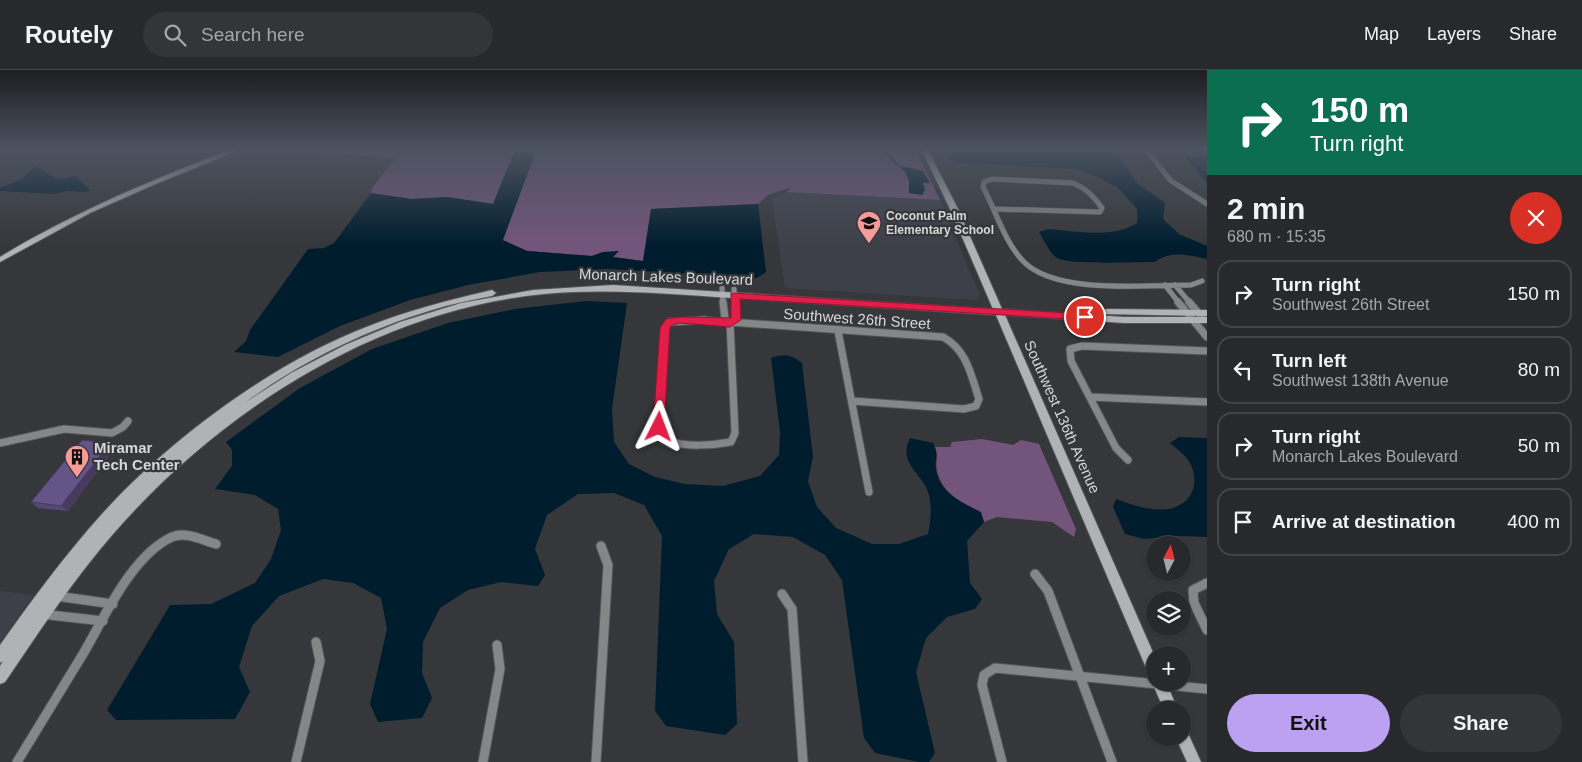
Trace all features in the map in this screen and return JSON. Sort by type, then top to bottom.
[{"type":"street","points":[[0,254],[91,204],[146,180]]},
{"type":"street","points":[[0,260],[101,205],[157,180]]},
{"type":"street","name":"Southwest 136th Avenue","points":[[940,180],[1146,651]]},
{"type":"street","points":[[989,180],[984,182],[983,187],[1015,250],[1023,261],[1036,272],[1050,278],[1070,282],[1191,285],[1202,281]]},
{"type":"street","points":[[995,208],[1100,212],[1102,208],[1090,191],[1074,183],[1019,180]]},
{"type":"street","points":[[1170,180],[1207,204]]},
{"type":"street","name":"Monarch Lakes Boulevard","points":[[0,677],[37,614],[44,595],[67,563],[139,484],[185,441],[230,405],[328,348],[398,318],[480,295],[564,283],[663,284],[723,292]]},
{"type":"street","points":[[599,288],[601,285],[650,286],[663,284]]},
{"type":"street","points":[[1165,285],[1201,317]]},
{"type":"street","points":[[1175,285],[1201,317],[1207,337]]},
{"type":"street","name":"Monarch Lakes Boulevard","points":[[0,656],[37,614],[56,596],[109,530],[149,486],[193,446],[239,410],[304,369],[360,341],[446,310],[521,294],[599,288],[734,292],[996,308],[1124,320],[1201,317]]},
{"type":"street","points":[[723,292],[725,320],[730,323],[736,320],[734,292]]},
{"type":"street","points":[[724,314],[736,315]]},
{"type":"street","name":"Southwest 26th Street","points":[[730,323],[735,433],[730,442],[718,445],[672,442],[663,436],[659,427],[663,338],[665,328],[669,322],[680,320],[730,323],[838,330],[942,337],[952,340],[961,349],[979,399],[976,406],[964,409],[852,401]]},
{"type":"street","points":[[838,330],[869,492]]},
{"type":"street","points":[[1128,460],[1116,448],[1071,361],[1070,349],[1082,346],[1207,351]]},
{"type":"street","points":[[1090,397],[1207,402]]},
{"type":"street","points":[[0,443],[64,429],[112,433],[123,427],[128,420]]},
{"type":"street","points":[[17,762],[113,604],[134,572],[152,551],[171,538],[184,534],[216,544]]},
{"type":"street","points":[[596,762],[608,565],[601,546]]},
{"type":"street","points":[[1035,574],[1048,591],[1082,676],[1112,762]]},
{"type":"street","points":[[1207,583],[1193,590],[1194,602],[1207,630]]},
{"type":"street","points":[[782,594],[792,610],[803,762]]},
{"type":"street","points":[[44,595],[113,604]]},
{"type":"street","points":[[37,614],[103,621]]},
{"type":"street","points":[[296,762],[320,661],[316,642]]},
{"type":"street","points":[[483,762],[500,669],[497,645]]},
{"type":"street","points":[[1002,762],[982,685],[984,675],[995,668],[1146,682]]},
{"type":"street","points":[[1191,687],[1207,689]]},
{"type":"street","points":[[1187,746],[1194,762]]},
{"type":"shaded area","points":[[378,180],[503,180],[493,204],[447,197],[411,199],[371,193],[372,188]]},
{"type":"shaded area","points":[[525,180],[931,180],[940,200],[786,192],[792,187],[768,195],[758,204],[651,209],[643,261],[612,257],[603,252],[592,256],[527,251],[502,240]]},
{"type":"shaded area","name":"Coconut Palm Elementary School","points":[[786,192],[940,200],[980,296],[976,300],[785,288],[772,198]]},
{"type":"shaded area","points":[[982,439],[1013,445],[1021,440],[1039,444],[1076,529],[1074,537],[1052,522],[997,517],[984,522],[980,512],[959,501],[948,491],[943,485],[937,470],[935,447],[950,447],[952,442]]},
{"type":"shaded area","points":[[0,591],[34,595],[0,642]]},
{"type":"water","points":[[19,180],[80,180],[90,190],[86,192],[67,191],[53,194],[0,191],[0,188]]},
{"type":"water","points":[[503,180],[525,180],[503,240],[527,251],[592,256],[603,252],[619,251],[613,257],[643,261],[651,209],[758,204],[766,272],[757,278],[608,269],[540,272],[468,285],[410,300],[340,326],[278,357],[234,352],[246,341],[250,330],[308,249],[324,248],[334,243],[371,193],[411,199],[447,197],[493,204]]},
{"type":"water","points":[[928,180],[930,183],[923,183],[925,190],[922,195],[909,193],[909,181]]},
{"type":"water","points":[[1104,180],[1135,180],[1165,203],[1163,219],[1179,234],[1207,246],[1207,259],[1180,254],[1167,256],[1155,262],[1120,263],[1074,262],[1054,256],[1039,232],[1048,229],[1094,233],[1117,231],[1137,223],[1137,209],[1118,188]]},
{"type":"water","points":[[586,301],[627,303],[612,409],[614,442],[629,464],[655,477],[685,484],[723,486],[760,476],[779,455],[780,432],[771,358],[784,355],[795,358],[802,363],[813,457],[808,481],[817,507],[836,528],[872,544],[899,544],[928,534],[931,510],[930,498],[926,487],[910,464],[906,453],[910,438],[933,443],[936,455],[936,470],[942,485],[952,496],[981,512],[984,522],[967,541],[970,583],[982,599],[975,609],[947,617],[926,638],[916,672],[935,753],[929,762],[919,762],[875,753],[864,738],[842,580],[825,555],[793,537],[754,534],[729,549],[714,581],[717,614],[734,642],[737,724],[725,735],[666,726],[655,711],[662,536],[644,505],[614,493],[578,494],[547,515],[535,549],[545,575],[538,586],[501,582],[468,590],[440,608],[423,642],[422,673],[432,698],[422,718],[378,722],[370,704],[387,629],[381,598],[353,583],[323,579],[279,596],[252,626],[239,667],[250,692],[235,719],[116,720],[107,710],[170,605],[211,604],[255,583],[271,559],[281,530],[278,509],[255,495],[215,489],[232,466],[232,450],[226,442],[300,388],[372,349],[448,323],[515,309]]},
{"type":"water","points":[[1179,437],[1207,438],[1207,537],[1146,536],[1146,539],[1144,539],[1125,534],[1113,507],[1116,499],[1136,506],[1159,510],[1180,505],[1190,497],[1193,491],[1194,478],[1191,465],[1170,443]]},
{"type":"building","name":"Miramar Tech Center","points":[[82,440],[110,443],[61,506],[31,502]]},
{"type":"place","name":"Coconut Palm Elementary School","points":[[869,244]]},
{"type":"place","name":"Miramar Tech Center","points":[[77,478]]},
{"type":"route","points":[[659,427],[665,328],[669,322],[680,320],[730,323],[736,320],[734,296],[1085,317]]}]
